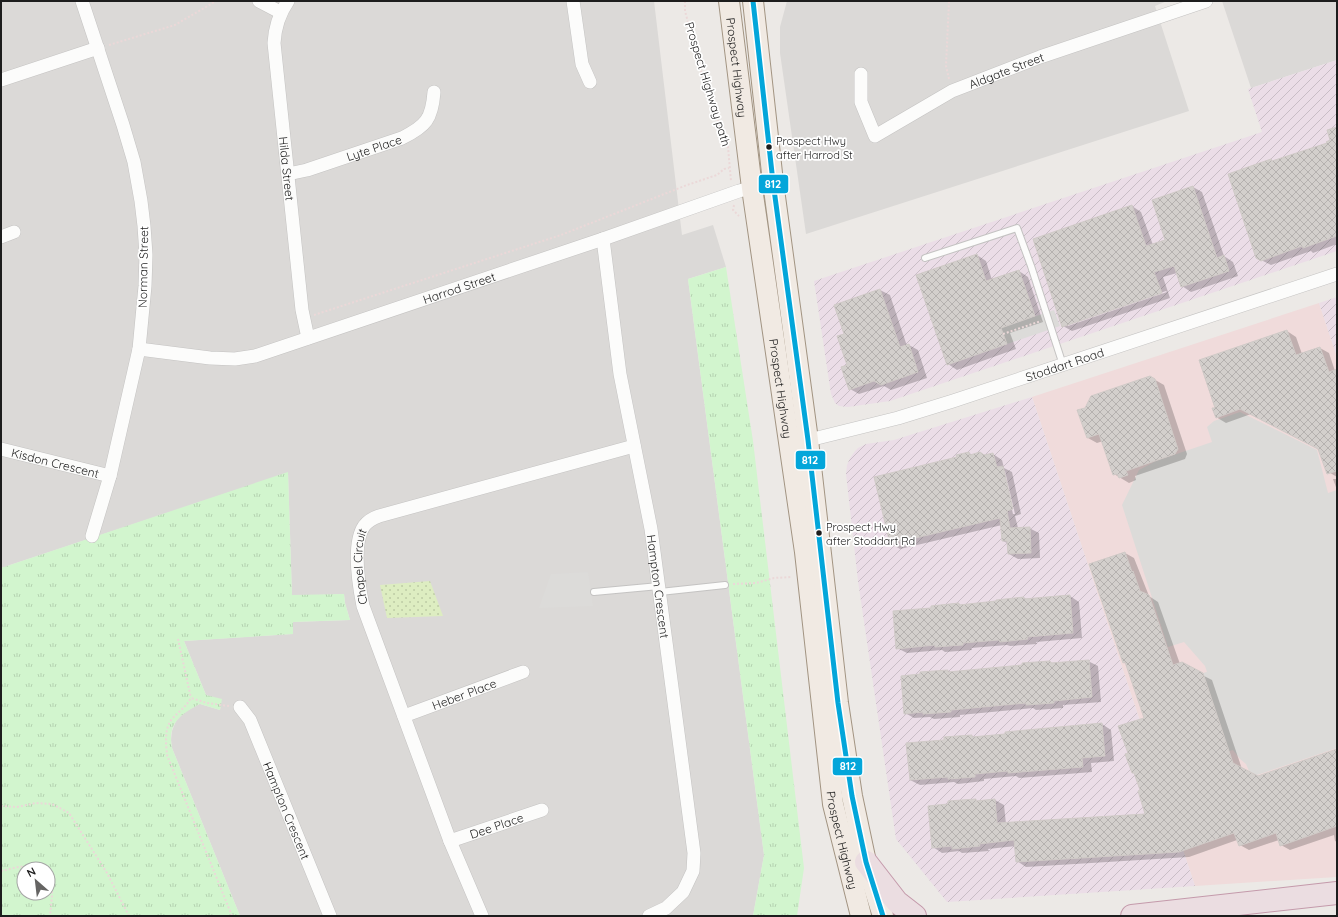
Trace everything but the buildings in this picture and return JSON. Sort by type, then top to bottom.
[{"type":"highway","points":[[866,862],[897,902],[915,916]]},
{"type":"highway","points":[[1132,916],[1337,893]]},
{"type":"highway","points":[[1270,916],[1337,905]]},
{"type":"main road","name":"Prospect Highway","points":[[729,1],[752,188],[805,552],[833,804],[861,916]]},
{"type":"main road","name":"Prospect Highway","points":[[753,1],[773,182],[808,440],[838,703],[852,796],[866,862],[883,916]]},
{"type":"street","name":"Norman Street","points":[[82,1],[128,143],[142,201],[146,255],[145,286],[139,349],[110,476],[92,536]]},
{"type":"street","points":[[259,1],[280,12]]},
{"type":"street","name":"Hilda Street","points":[[288,1],[280,12],[274,31],[274,43],[302,310],[308,338]]},
{"type":"street","points":[[573,1],[582,64],[590,82]]},
{"type":"street","name":"Aldgate Street","points":[[861,74],[861,102],[875,136],[952,91],[1040,57],[1206,1]]},
{"type":"street","points":[[1,80],[98,48]]},
{"type":"street","name":"Lyte Place","points":[[288,174],[307,170],[402,138],[416,131],[428,120],[433,107],[434,92]]},
{"type":"street","name":"Harrod Street","points":[[139,349],[210,358],[235,359],[255,356],[602,239],[692,207],[773,182]]},
{"type":"street","points":[[1,237],[14,232]]},
{"type":"street","name":"Hampton Crescent","points":[[602,239],[620,374],[651,528],[694,853],[693,871],[683,892],[666,908],[649,916]]},
{"type":"street","name":"Stoddart Road","points":[[789,444],[898,418],[1337,274]]},
{"type":"street","name":"Chapel Circuit","points":[[482,916],[450,840],[363,606],[359,583],[358,548],[361,532],[364,525],[370,519],[379,516],[634,446]]},
{"type":"street","name":"Kisdon Crescent","points":[[1,449],[110,476]]},
{"type":"street","name":"Heber Place","points":[[404,716],[523,672]]},
{"type":"street","name":"Hampton Crescent","points":[[240,707],[250,720],[330,916]]},
{"type":"street","name":"Dee Place","points":[[450,840],[542,810]]},
{"type":"lane","points":[[926,258],[1017,228],[1063,365]]},
{"type":"lane","points":[[594,592],[725,585]]},
{"type":"path","points":[[98,48],[175,25],[216,1]]},
{"type":"path","name":"Prospect Highway path","points":[[304,319],[560,235],[717,175],[729,168],[728,147],[703,79],[685,11],[685,1]]},
{"type":"path","points":[[949,1],[946,66],[952,91]]},
{"type":"path","points":[[1003,334],[1048,319]]},
{"type":"path","points":[[725,585],[756,583],[774,578],[795,577]]},
{"type":"path","points":[[178,639],[192,698]]},
{"type":"path","points":[[192,698],[207,703],[240,707]]},
{"type":"path","points":[[192,698],[171,720],[165,735],[167,755],[232,916]]},
{"type":"path","points":[[1,806],[17,807],[36,803],[52,804],[69,814],[107,873],[129,916]]},
{"type":"path","points":[[1,871],[16,869]]},
{"type":"path","points":[[50,901],[50,916]]},
{"type":"shaded area","points":[[1,1],[654,1],[682,235],[713,225],[726,267],[688,279],[764,855],[753,916],[240,916],[172,748],[172,731],[176,721],[184,712],[200,704],[220,710],[221,702],[206,695],[184,641],[292,634],[292,622],[350,620],[344,594],[292,596],[288,473],[1,568]]},
{"type":"shaded area","points":[[787,1],[1167,1],[1155,6],[1189,111],[806,234],[780,53],[780,27]]},
{"type":"shaded area","points":[[1222,1],[1337,1],[1337,60],[1251,88]]},
{"type":"shaded area","points":[[1337,60],[1337,251],[890,401],[848,407],[839,406],[835,403],[831,394],[814,281],[1262,132],[1248,89]]},
{"type":"shaded area","points":[[1337,297],[1337,357],[1319,303]]},
{"type":"shaded area","points":[[1319,303],[1337,357],[1337,877],[1195,886],[1032,397]]},
{"type":"shaded area","points":[[1054,310],[1060,326],[1007,344],[1001,328]]},
{"type":"shaded area","points":[[1032,397],[1195,886],[947,902],[896,839],[858,581],[846,474],[847,465],[855,451],[866,444],[894,440]]},
{"type":"shaded area","points":[[1240,412],[1317,450],[1328,493],[1337,490],[1337,748],[1257,775],[1249,771],[1246,764],[1233,750],[1229,751],[1203,673],[1207,672],[1205,666],[1184,642],[1168,647],[1122,505],[1139,470],[1156,461],[1212,442],[1207,427],[1214,421]]},
{"type":"shaded area","points":[[588,572],[593,606],[539,608],[551,574]]},
{"type":"green space","points":[[726,267],[753,441],[804,868],[797,916],[753,916],[764,855],[688,279]]},
{"type":"green space","points":[[288,472],[292,595],[344,594],[350,620],[293,622],[293,634],[184,641],[206,695],[222,699],[220,710],[200,704],[181,716],[174,726],[171,739],[172,748],[240,916],[1,916],[1,568]]},
{"type":"green space","points":[[430,581],[443,616],[387,618],[380,585]]},
{"type":"transit line","name":"812","points":[[753,1],[773,182],[808,440],[838,703],[852,796],[866,862],[883,916]]},
{"type":"place","name":"Prospect Hwy after Harrod St","points":[[769,147]]},
{"type":"place","name":"Prospect Hwy after Stoddart Rd","points":[[819,533]]}]
